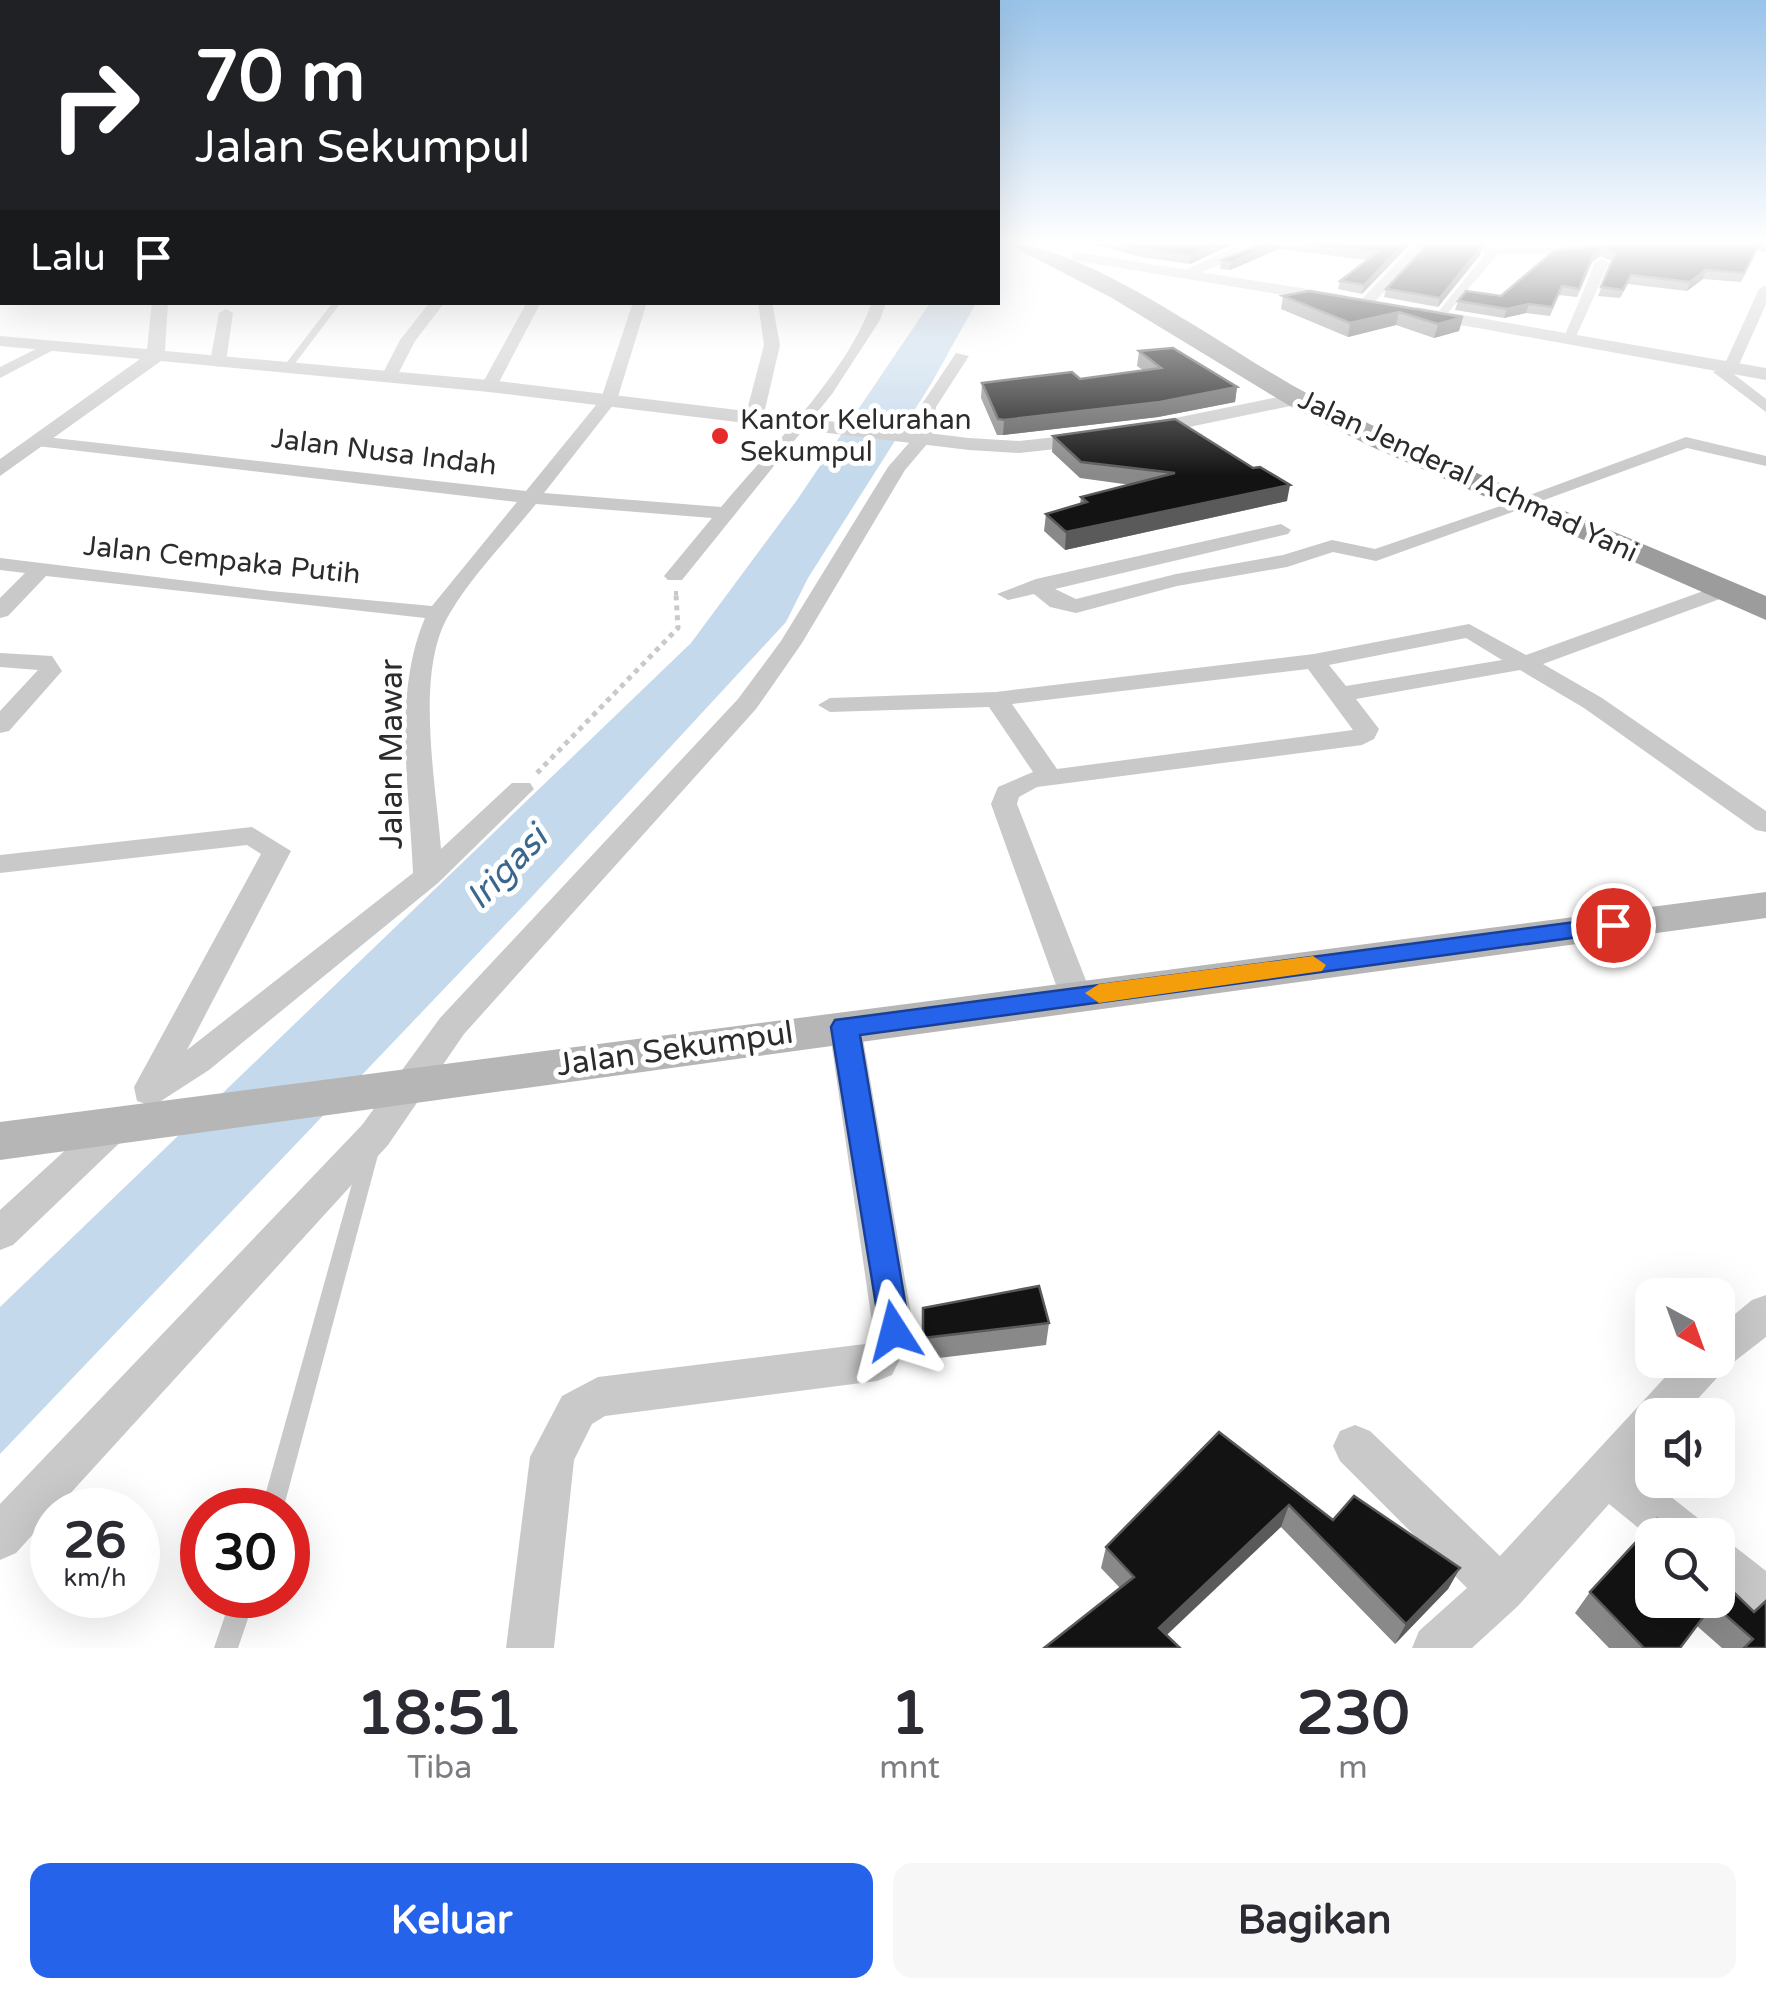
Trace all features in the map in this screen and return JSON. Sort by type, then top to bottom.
[{"type":"highway","name":"Jalan Jenderal Achmad Yani","points":[[1175,321],[1298,398],[1766,609]]},
{"type":"highway","points":[[1181,321],[1529,500],[1766,592]]},
{"type":"main road","name":"Jalan Sekumpul","points":[[0,1142],[114,1126],[164,1104],[358,1091],[1766,905]]},
{"type":"street","points":[[0,469],[155,357],[158,321]]},
{"type":"street","points":[[218,362],[225,321]]},
{"type":"street","points":[[390,378],[408,340],[423,321]]},
{"type":"street","points":[[489,386],[524,321]]},
{"type":"street","name":"Jalan Mawar","points":[[164,1104],[197,1060],[428,876],[420,708],[422,652],[438,613],[609,400],[634,321]]},
{"type":"street","points":[[754,418],[773,336],[772,321]]},
{"type":"street","points":[[675,576],[800,423],[872,321]]},
{"type":"street","points":[[1455,321],[1766,377]]},
{"type":"street","points":[[1565,341],[1575,321]]},
{"type":"street","points":[[1726,370],[1751,321]]},
{"type":"street","points":[[0,341],[489,386],[1019,447],[1117,435],[1298,398]]},
{"type":"street","points":[[4,368],[51,347]]},
{"type":"street","points":[[0,1538],[375,1135],[452,1026],[637,819],[747,704],[792,643],[961,356]]},
{"type":"street","points":[[1726,370],[1766,407]]},
{"type":"street","name":"Jalan Nusa Indah","points":[[37,441],[534,498],[725,513]]},
{"type":"street","points":[[1036,585],[1058,602],[1076,606],[1176,580],[1287,561],[1332,546],[1376,554],[1686,442],[1766,461]]},
{"type":"street","points":[[1008,594],[1280,530]]},
{"type":"street","name":"Jalan Cempaka Putih","points":[[0,564],[270,598],[438,613]]},
{"type":"street","points":[[0,611],[41,569]]},
{"type":"street","points":[[1343,694],[1528,662],[1720,590]]},
{"type":"street","points":[[830,705],[996,699],[1314,661],[1460,630],[1481,634],[1528,662],[1766,824]]},
{"type":"street","points":[[0,660],[44,661],[50,671],[0,726]]},
{"type":"street","points":[[1076,996],[1027,874],[1004,804],[1017,784],[1353,740],[1366,729],[1314,661]]},
{"type":"street","points":[[996,699],[1050,778]]},
{"type":"street","points":[[428,876],[521,790]]},
{"type":"street","points":[[0,864],[252,836],[277,850],[164,1104]]},
{"type":"street","points":[[530,1648],[552,1457],[577,1410],[598,1398],[877,1362],[886,1351],[894,1331],[845,1027]]},
{"type":"street","points":[[0,1234],[114,1126]]},
{"type":"street","points":[[1735,1338],[1766,1312]]},
{"type":"street","points":[[1671,1398],[1691,1378]]},
{"type":"street","points":[[1436,1648],[1501,1589],[1635,1439]]},
{"type":"street","points":[[1355,1446],[1501,1589]]},
{"type":"street","points":[[1607,1474],[1662,1518]]},
{"type":"street","points":[[1735,1576],[1766,1602]]},
{"type":"lane","points":[[287,368],[323,321]]},
{"type":"lane","points":[[278,1488],[375,1135]]},
{"type":"lane","points":[[226,1648],[236,1618]]},
{"type":"path","points":[[521,790],[678,628],[675,576]]},
{"type":"water","name":"Irigasi","points":[[918,321],[966,321],[931,384],[808,578],[786,622],[527,902],[0,1454],[0,1307],[691,643],[797,500]]},
{"type":"building","points":[[1173,348],[1237,387],[1160,402],[1004,420],[998,419],[982,383],[1072,372],[1080,379],[1161,368],[1139,351]]},
{"type":"building","points":[[1175,419],[1253,468],[1260,467],[1290,485],[1066,532],[1046,514],[1087,502],[1081,497],[1175,473],[1081,462],[1053,436]]},
{"type":"building","points":[[1039,1286],[1049,1323],[923,1338],[923,1308]]},
{"type":"building","points":[[1219,1432],[1333,1520],[1354,1496],[1460,1568],[1406,1624],[1289,1505],[1159,1628],[1180,1648],[1044,1648],[1134,1577],[1106,1547]]},
{"type":"building","points":[[1635,1543],[1635,1618],[1702,1618],[1680,1648],[1644,1648],[1590,1592]]},
{"type":"building","points":[[1735,1594],[1754,1612],[1766,1601],[1766,1648],[1744,1648],[1753,1639],[1729,1618],[1735,1618]]},
{"type":"slow traffic","points":[[1099,993],[1313,965]]},
{"type":"place","name":"Kantor Kelurahan Sekumpul","points":[[720,436]]},
{"type":"route","points":[[894,1331],[845,1027],[1613,925]]}]
